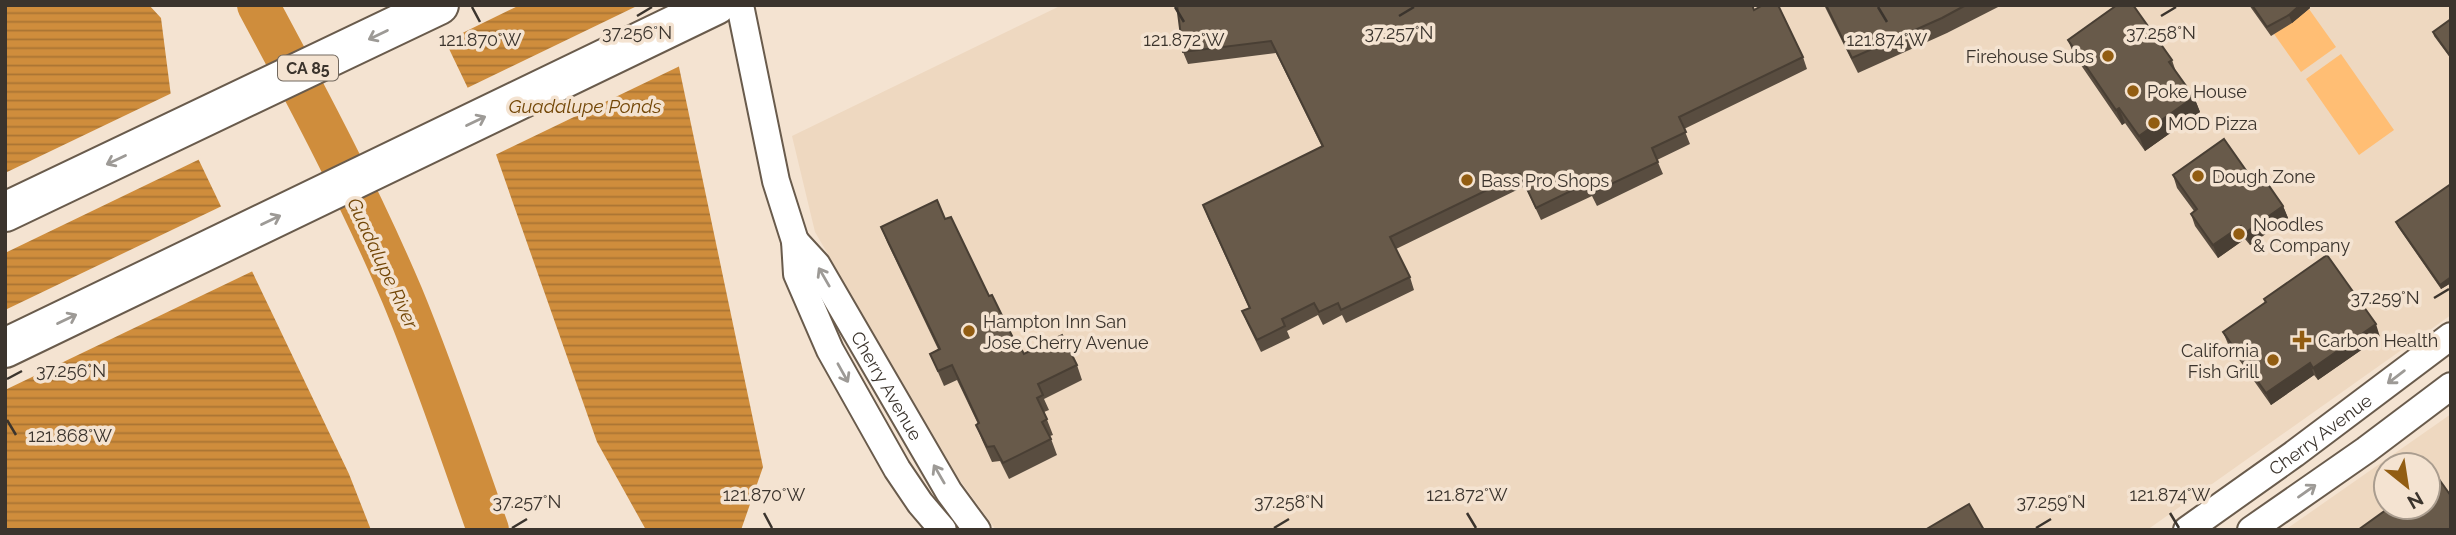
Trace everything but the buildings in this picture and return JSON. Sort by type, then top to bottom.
[{"type":"highway","name":"CA 85","points":[[5,212],[439,5]]},
{"type":"highway","points":[[5,348],[716,5]]},
{"type":"street","name":"Cherry Avenue","points":[[740,5],[776,181],[794,242],[797,274],[830,350],[897,469],[920,503],[943,530]]},
{"type":"street","name":"Cherry Avenue","points":[[794,242],[817,265],[949,492],[977,530]]},
{"type":"street","name":"Cherry Avenue","points":[[2187,530],[2294,454],[2451,336]]},
{"type":"street","points":[[2250,530],[2366,450],[2451,386]]},
{"type":"shaded area","points":[[1062,5],[2451,5],[2451,315],[2147,530],[996,530],[959,479],[815,232],[792,136]]},
{"type":"shaded area","points":[[2309,9],[2336,47],[2301,72],[2274,34]]},
{"type":"shaded area","points":[[2341,54],[2394,130],[2359,155],[2306,79]]},
{"type":"shaded area","points":[[2451,414],[2451,530],[2285,530],[2372,469],[2372,521],[2442,521],[2442,451],[2398,451]]},
{"type":"water","points":[[5,5],[149,5],[161,18],[172,104],[349,474],[371,530],[5,530]]},
{"type":"water","name":"Guadalupe Ponds","points":[[428,5],[666,5],[763,467],[741,530],[646,530],[597,442],[486,126]]},
{"type":"pier","points":[[424,5],[520,5],[442,43]]},
{"type":"pier","points":[[639,5],[670,5],[682,65],[493,156],[465,89]]},
{"type":"pier","points":[[174,92],[176,103],[202,158],[5,253],[5,173]]},
{"type":"pier","points":[[224,205],[255,270],[5,390],[5,310]]},
{"type":"waterway","name":"Guadalupe River","points":[[258,5],[333,148],[386,258],[425,353],[488,530]]},
{"type":"place","name":"Firehouse Subs","points":[[2108,56]]},
{"type":"place","name":"Poke House","points":[[2133,91]]},
{"type":"place","name":"MOD Pizza","points":[[2154,123]]},
{"type":"place","name":"Dough Zone","points":[[2198,176]]},
{"type":"place","name":"Bass Pro Shops","points":[[1467,180]]},
{"type":"place","name":"Noodles & Company","points":[[2239,234]]},
{"type":"place","name":"Hampton Inn San Jose Cherry Avenue","points":[[969,331]]},
{"type":"place","name":"Carbon Health","points":[[2302,340]]},
{"type":"place","name":"California Fish Grill","points":[[2273,360]]}]
